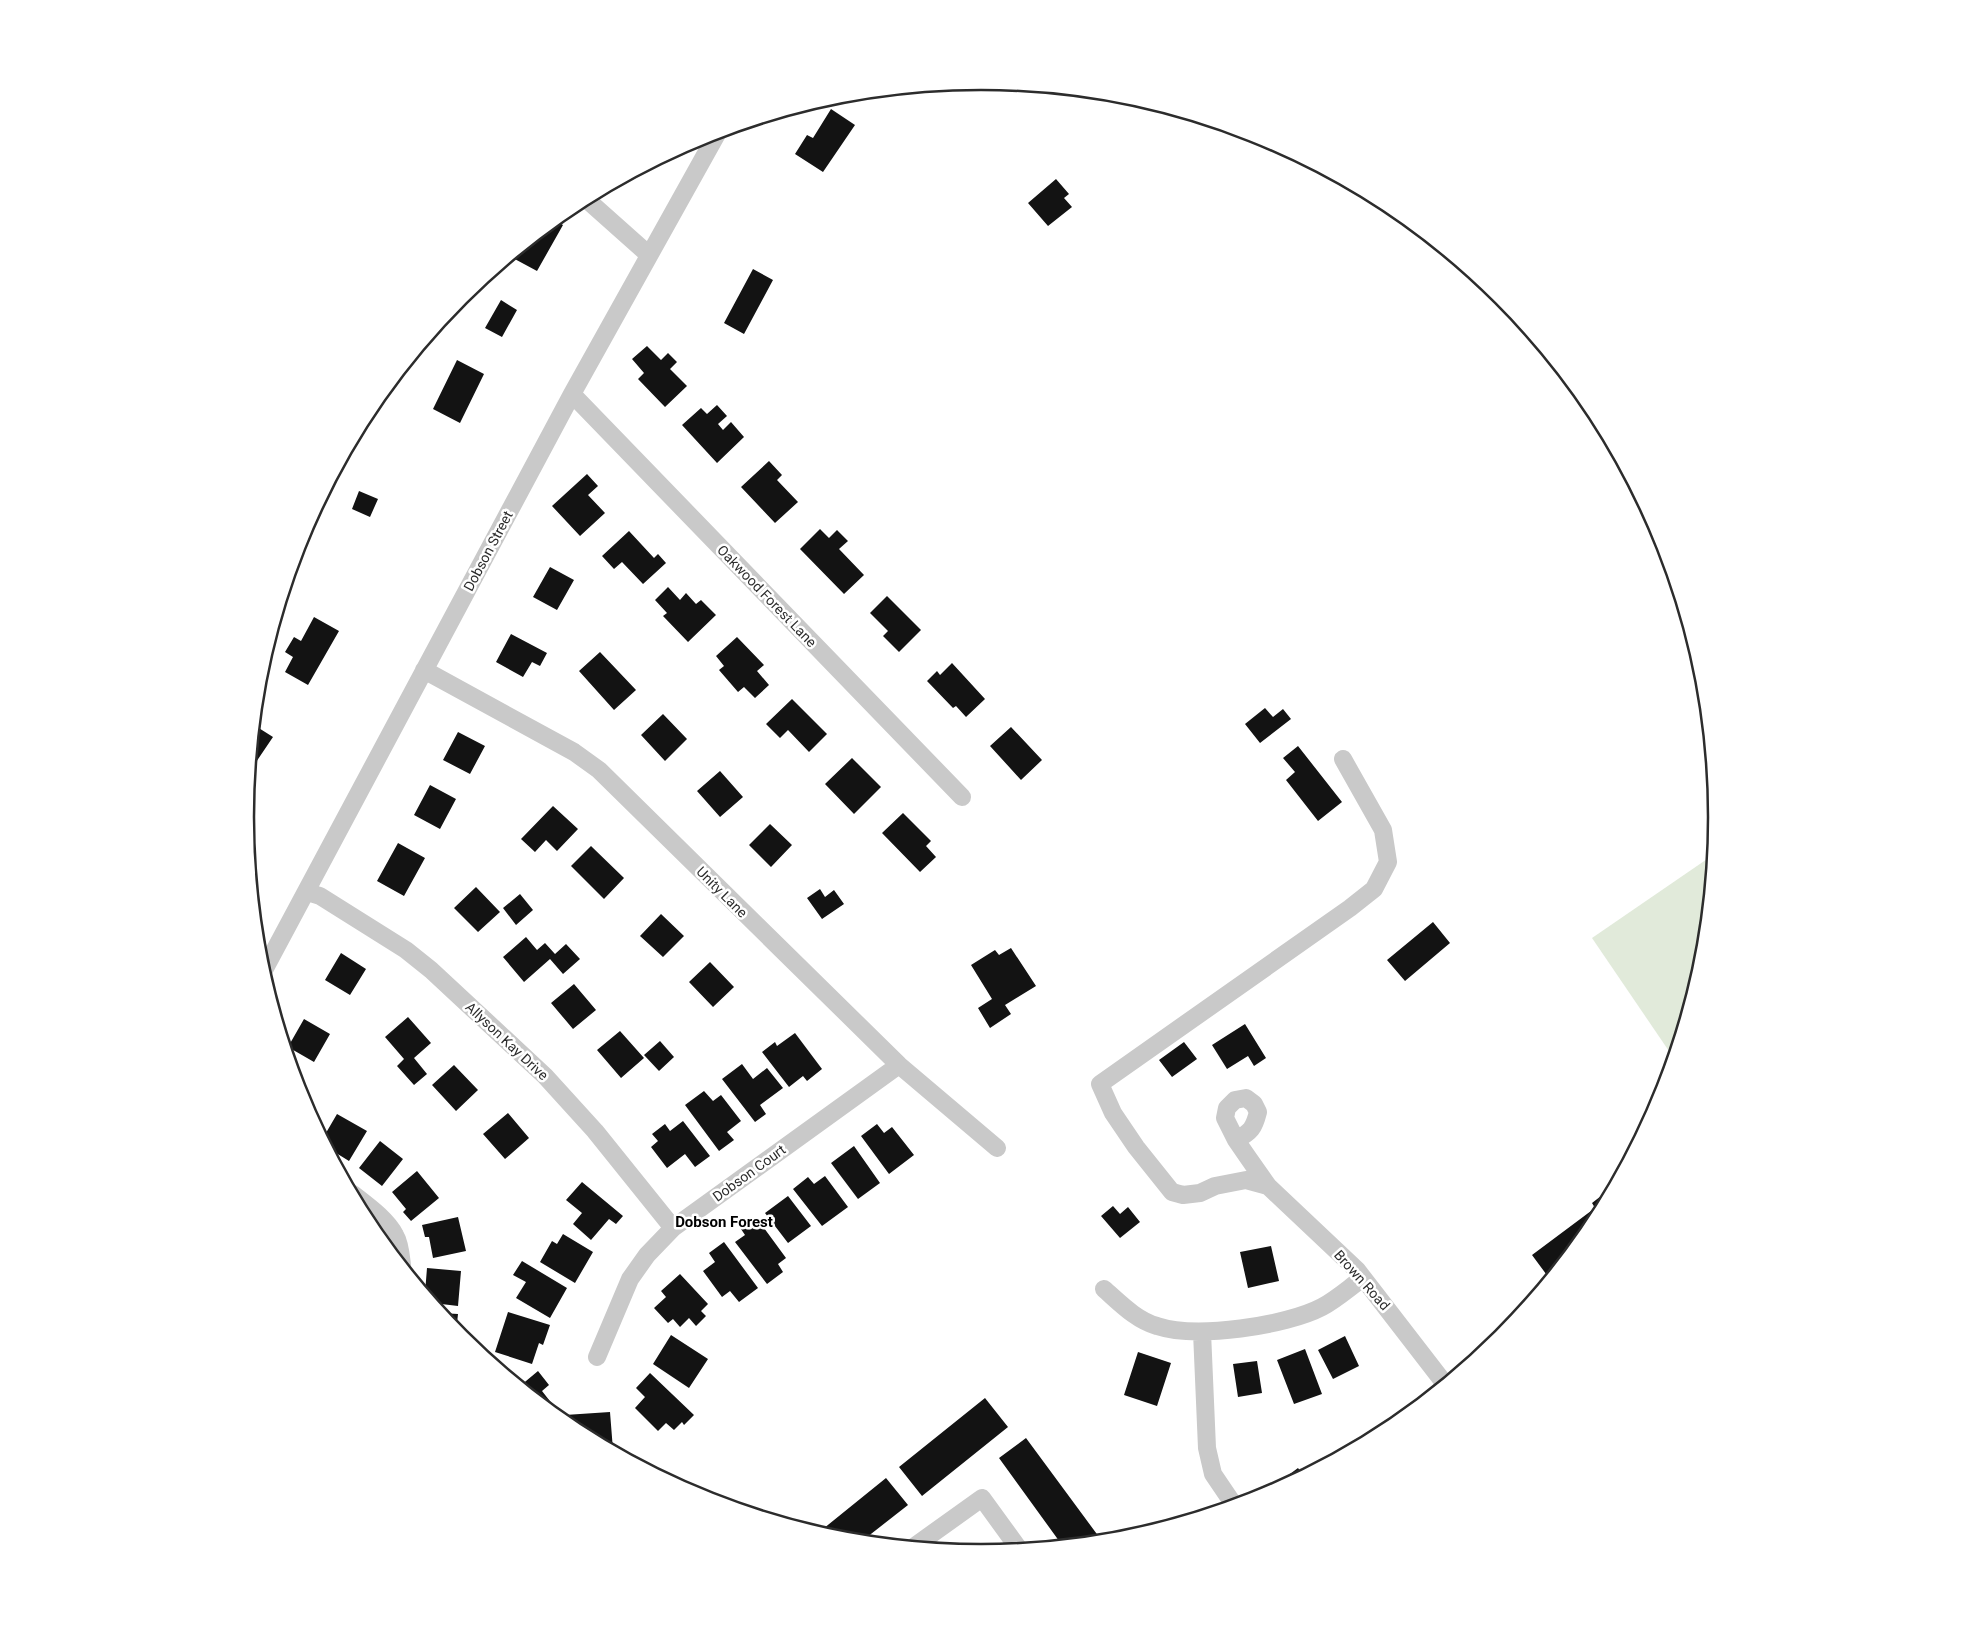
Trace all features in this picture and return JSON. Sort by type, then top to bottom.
[{"type":"street","name":"Dobson Street","points":[[269,962],[572,394],[713,141]]},
{"type":"street","points":[[591,204],[649,255]]},
{"type":"street","name":"Oakwood Forest Lane","points":[[572,394],[962,797]]},
{"type":"street","name":"Unity Lane","points":[[424,670],[574,752],[599,770],[899,1065],[998,1148]]},
{"type":"street","points":[[1268,1186],[1246,1180],[1215,1186],[1200,1193],[1183,1195],[1172,1192],[1136,1146],[1114,1113],[1100,1084],[1350,908],[1374,889],[1388,862],[1383,830],[1343,758]]},
{"type":"street","name":"Allyson Kay Drive","points":[[307,892],[320,896],[406,950],[431,970],[545,1076],[595,1131],[673,1228]]},
{"type":"street","name":"Dobson Court","points":[[597,1357],[630,1279],[647,1254],[673,1228],[899,1065]]},
{"type":"street","name":"Brown Road","points":[[1236,1140],[1268,1186],[1363,1278],[1441,1379]]},
{"type":"street","points":[[368,1206],[379,1215],[395,1233],[400,1255]]},
{"type":"street","points":[[1104,1289],[1130,1313],[1156,1326],[1202,1332],[1270,1324],[1306,1314],[1323,1306],[1363,1278]]},
{"type":"street","points":[[1202,1332],[1207,1448],[1213,1474],[1230,1499]]},
{"type":"street","points":[[922,1541],[982,1498],[1014,1543]]},
{"type":"green space","points":[[1706,860],[1702,912],[1694,959],[1669,1051],[1592,938]]},
{"type":"building","points":[[831,109],[855,125],[823,172],[795,154],[807,135],[813,138]]},
{"type":"building","points":[[1056,179],[1069,194],[1064,198],[1072,207],[1048,226],[1028,203]]},
{"type":"building","points":[[561,224],[563,225],[537,271],[515,259]]},
{"type":"building","points":[[753,269],[773,280],[744,334],[724,323]]},
{"type":"building","points":[[501,300],[517,310],[502,337],[485,328]]},
{"type":"building","points":[[647,346],[661,360],[668,353],[677,362],[670,369],[687,386],[665,407],[638,379],[644,373],[632,359]]},
{"type":"building","points":[[457,360],[484,374],[460,423],[433,409]]},
{"type":"building","points":[[717,405],[727,416],[718,424],[723,430],[731,422],[744,437],[717,463],[682,425],[701,408],[707,414]]},
{"type":"building","points":[[769,461],[782,475],[777,480],[798,502],[775,523],[741,487]]},
{"type":"building","points":[[587,474],[598,486],[588,495],[605,513],[580,536],[552,506]]},
{"type":"building","points":[[359,491],[378,499],[370,517],[352,509]]},
{"type":"building","points":[[820,529],[829,538],[837,530],[848,541],[839,549],[864,575],[844,594],[800,549]]},
{"type":"building","points":[[629,531],[654,558],[658,554],[666,563],[643,584],[622,562],[614,569],[602,556]]},
{"type":"building","points":[[550,567],[574,580],[557,610],[533,597]]},
{"type":"building","points":[[668,587],[680,600],[686,593],[696,604],[701,600],[716,615],[688,642],[663,616],[667,613],[655,600]]},
{"type":"building","points":[[887,596],[921,630],[899,652],[883,636],[888,631],[870,613]]},
{"type":"building","points":[[314,617],[339,631],[308,685],[285,672],[293,657],[285,652],[294,637],[301,641]]},
{"type":"building","points":[[511,634],[547,653],[540,666],[532,662],[523,677],[496,662]]},
{"type":"building","points":[[737,637],[764,665],[757,671],[769,685],[755,698],[744,687],[738,692],[719,670],[724,666],[716,656]]},
{"type":"building","points":[[600,652],[636,690],[614,710],[579,671]]},
{"type":"building","points":[[952,663],[985,699],[966,717],[956,706],[953,708],[927,681],[937,671],[940,675]]},
{"type":"building","points":[[792,699],[827,734],[809,752],[788,730],[780,738],[766,724]]},
{"type":"building","points":[[1265,708],[1273,717],[1283,709],[1291,719],[1260,743],[1245,724]]},
{"type":"building","points":[[663,714],[687,739],[665,761],[641,735]]},
{"type":"building","points":[[1011,727],[1042,760],[1021,780],[990,746]]},
{"type":"building","points":[[259,728],[273,737],[257,761]]},
{"type":"building","points":[[458,732],[485,746],[470,774],[443,760]]},
{"type":"building","points":[[1298,746],[1342,802],[1318,821],[1286,780],[1295,772],[1283,758]]},
{"type":"building","points":[[852,758],[881,787],[854,814],[825,784]]},
{"type":"building","points":[[720,771],[743,797],[720,817],[697,791]]},
{"type":"building","points":[[430,785],[456,799],[440,829],[414,815]]},
{"type":"building","points":[[553,806],[578,829],[557,851],[546,840],[535,852],[521,839]]},
{"type":"building","points":[[903,813],[931,841],[926,846],[936,857],[920,872],[882,833]]},
{"type":"building","points":[[770,824],[792,845],[771,867],[749,845]]},
{"type":"building","points":[[398,843],[425,858],[404,896],[377,881]]},
{"type":"building","points":[[591,846],[624,878],[604,899],[571,866]]},
{"type":"building","points":[[476,887],[500,912],[478,932],[454,908]]},
{"type":"building","points":[[820,889],[825,897],[834,890],[844,904],[822,919],[807,898]]},
{"type":"building","points":[[520,894],[533,910],[516,925],[503,908]]},
{"type":"building","points":[[661,914],[684,936],[663,957],[640,936]]},
{"type":"building","points":[[1433,922],[1450,943],[1405,981],[1387,960]]},
{"type":"building","points":[[526,937],[537,950],[545,943],[555,954],[566,944],[580,959],[563,974],[550,959],[524,982],[503,957]]},
{"type":"building","points":[[1011,948],[1036,986],[1005,1005],[1011,1014],[990,1028],[978,1008],[992,999],[971,965],[995,950],[999,955]]},
{"type":"building","points":[[341,953],[366,969],[350,995],[325,980]]},
{"type":"building","points":[[710,962],[734,987],[713,1007],[689,982]]},
{"type":"building","points":[[574,984],[596,1010],[573,1029],[551,1003]]},
{"type":"building","points":[[408,1017],[431,1043],[414,1058],[427,1074],[414,1085],[397,1066],[404,1059],[385,1037]]},
{"type":"building","points":[[304,1019],[330,1034],[314,1062],[293,1050],[290,1043]]},
{"type":"building","points":[[1245,1024],[1266,1058],[1254,1066],[1248,1056],[1227,1069],[1212,1045]]},
{"type":"building","points":[[620,1031],[644,1058],[621,1078],[597,1050]]},
{"type":"building","points":[[795,1033],[822,1069],[807,1081],[803,1076],[789,1087],[762,1052],[775,1042],[777,1046]]},
{"type":"building","points":[[660,1041],[674,1057],[659,1071],[644,1055]]},
{"type":"building","points":[[1184,1042],[1197,1059],[1172,1077],[1159,1060]]},
{"type":"building","points":[[742,1064],[753,1079],[767,1068],[783,1088],[760,1105],[766,1114],[755,1122],[722,1079]]},
{"type":"building","points":[[454,1065],[478,1090],[456,1111],[432,1085]]},
{"type":"building","points":[[704,1091],[713,1101],[721,1095],[741,1121],[727,1132],[734,1140],[719,1151],[685,1105]]},
{"type":"building","points":[[508,1113],[529,1138],[505,1159],[483,1134]]},
{"type":"building","points":[[337,1114],[367,1131],[349,1161],[337,1153],[326,1133]]},
{"type":"building","points":[[683,1121],[710,1156],[695,1167],[685,1154],[667,1168],[651,1147],[658,1141],[652,1134],[665,1124],[670,1131]]},
{"type":"building","points":[[877,1124],[884,1133],[892,1127],[914,1155],[889,1174],[861,1136]]},
{"type":"building","points":[[380,1141],[403,1159],[382,1186],[359,1168]]},
{"type":"building","points":[[854,1146],[880,1183],[858,1199],[831,1163]]},
{"type":"building","points":[[417,1171],[439,1198],[411,1221],[403,1212],[406,1209],[392,1192]]},
{"type":"building","points":[[825,1176],[848,1207],[822,1226],[793,1189],[808,1177],[814,1184]]},
{"type":"building","points":[[582,1182],[623,1216],[616,1224],[609,1219],[591,1240],[573,1224],[582,1213],[566,1200]]},
{"type":"building","points":[[788,1196],[811,1226],[788,1243],[765,1213]]},
{"type":"building","points":[[1601,1196],[1594,1207],[1592,1203]]},
{"type":"building","points":[[1113,1206],[1120,1214],[1128,1207],[1140,1222],[1120,1238],[1101,1216]]},
{"type":"building","points":[[1592,1210],[1546,1274],[1532,1255]]},
{"type":"building","points":[[458,1217],[466,1251],[433,1258],[429,1237],[425,1237],[422,1225]]},
{"type":"building","points":[[756,1217],[786,1258],[778,1264],[783,1272],[767,1284],[735,1242],[745,1235],[741,1229]]},
{"type":"building","points":[[563,1234],[593,1252],[575,1283],[540,1262],[552,1241],[557,1244]]},
{"type":"building","points":[[724,1242],[758,1288],[739,1302],[730,1291],[722,1297],[703,1271],[715,1262],[709,1253]]},
{"type":"building","points":[[1271,1246],[1279,1281],[1248,1288],[1240,1252]]},
{"type":"building","points":[[522,1261],[567,1288],[550,1318],[516,1298],[526,1282],[513,1275]]},
{"type":"building","points":[[427,1268],[461,1271],[458,1306],[442,1304],[426,1286]]},
{"type":"building","points":[[680,1274],[708,1304],[701,1311],[706,1316],[696,1326],[689,1318],[680,1327],[673,1319],[668,1323],[654,1308],[666,1297],[661,1291]]},
{"type":"building","points":[[508,1312],[550,1325],[543,1345],[539,1343],[532,1364],[495,1352]]},
{"type":"building","points":[[451,1314],[458,1314],[457,1321]]},
{"type":"building","points":[[671,1335],[708,1359],[689,1388],[653,1364]]},
{"type":"building","points":[[1345,1336],[1359,1366],[1333,1379],[1318,1350]]},
{"type":"building","points":[[1305,1349],[1322,1394],[1294,1404],[1277,1360]]},
{"type":"building","points":[[1138,1352],[1171,1363],[1157,1406],[1124,1395]]},
{"type":"building","points":[[1257,1361],[1262,1393],[1238,1397],[1233,1364]]},
{"type":"building","points":[[538,1371],[549,1385],[542,1391],[552,1404],[538,1394],[524,1382]]},
{"type":"building","points":[[650,1373],[694,1415],[684,1425],[682,1422],[674,1430],[666,1423],[658,1431],[635,1408],[645,1397],[636,1388]]},
{"type":"building","points":[[985,1398],[1008,1427],[922,1496],[899,1467]]},
{"type":"building","points":[[610,1412],[613,1444],[577,1421],[568,1415]]},
{"type":"building","points":[[1026,1438],[1097,1534],[1058,1540],[999,1458]]},
{"type":"building","points":[[1298,1468],[1300,1470],[1287,1476]]},
{"type":"building","points":[[886,1478],[908,1505],[869,1535],[826,1527]]},
{"type":"district","name":"Dobson Forest","points":[[724,1222]]}]
